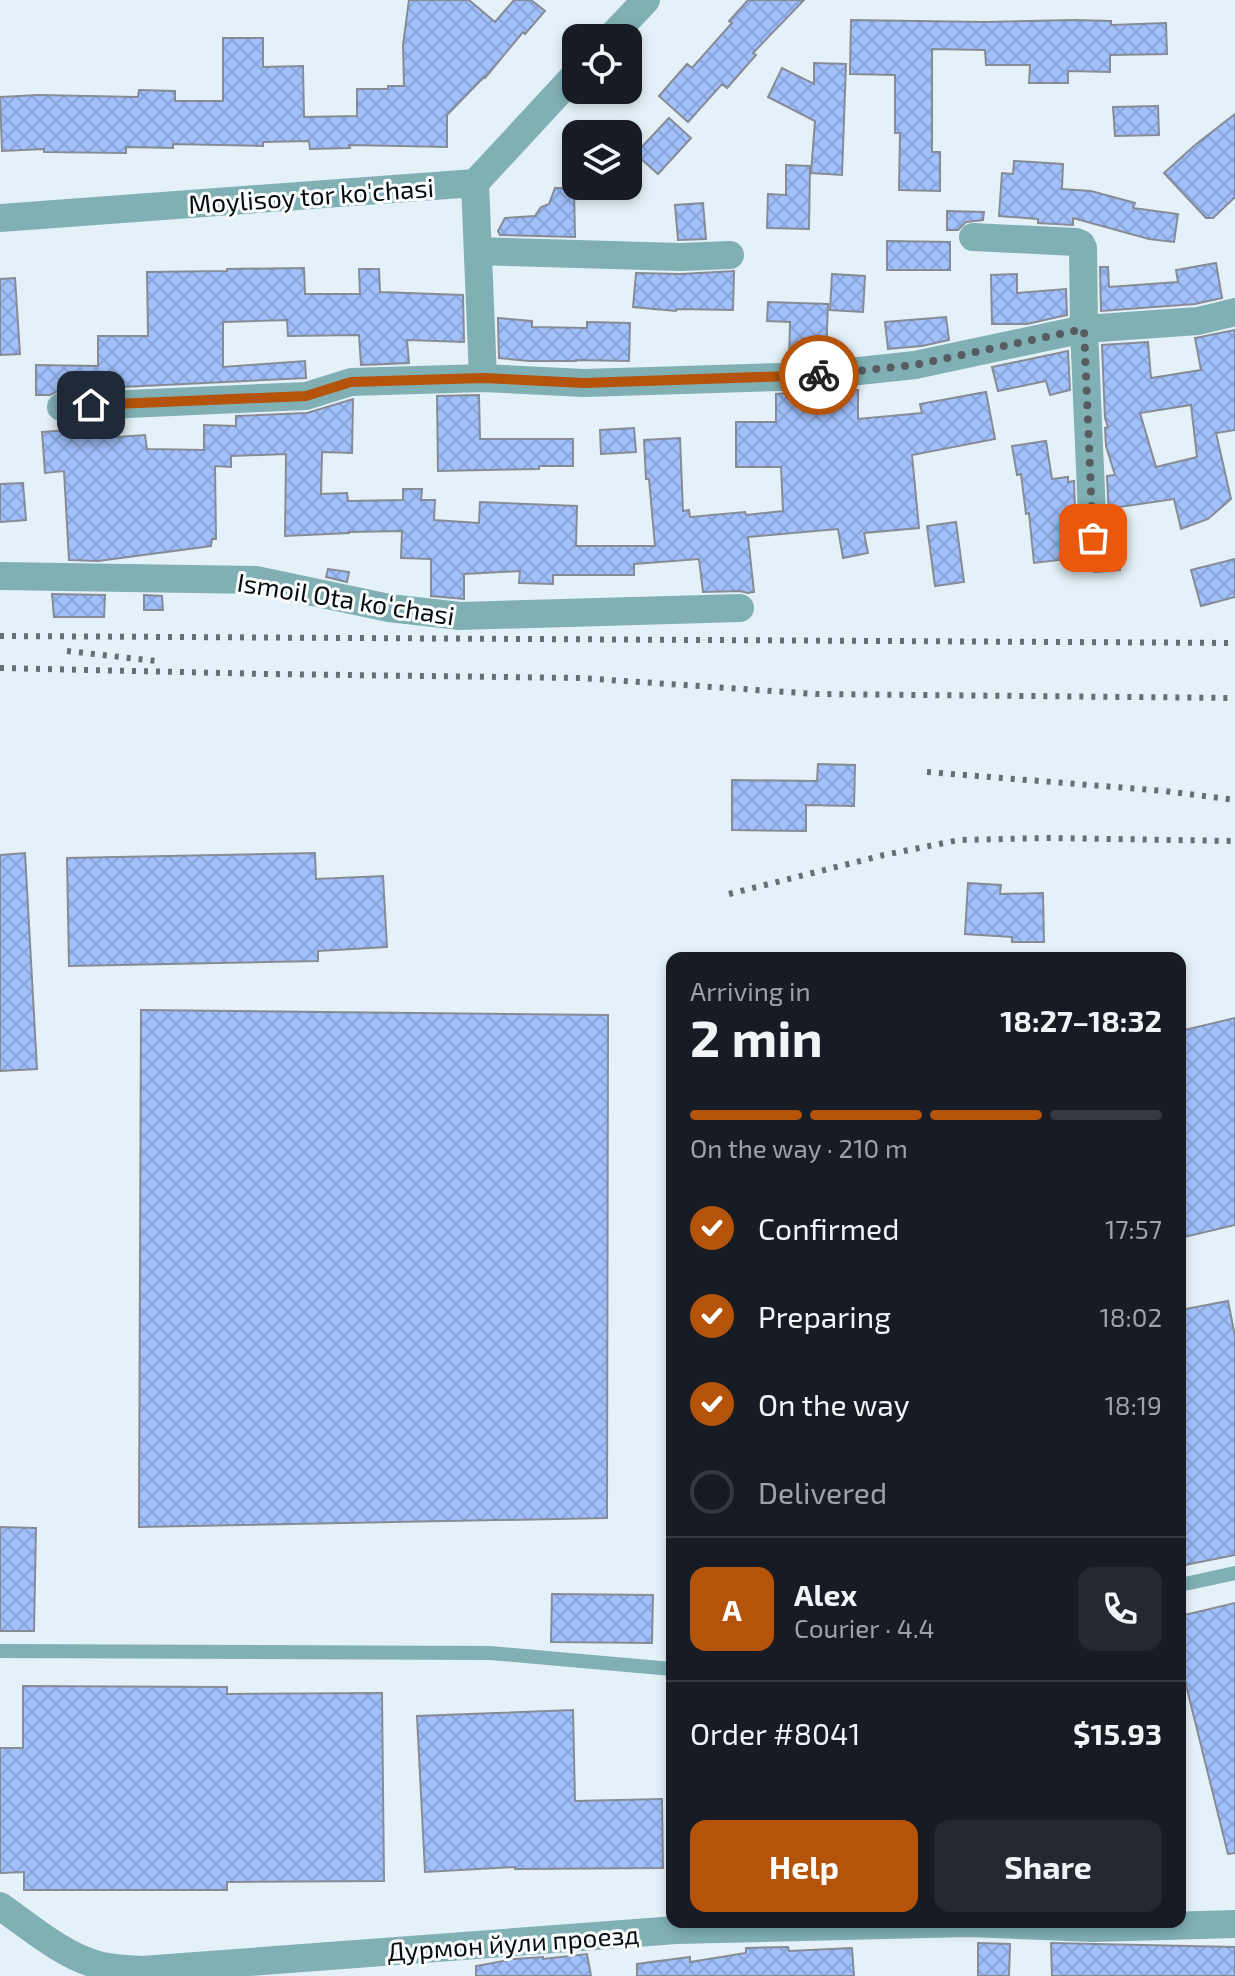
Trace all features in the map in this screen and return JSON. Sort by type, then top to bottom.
[{"type":"street","points":[[621,24],[637,3]]},
{"type":"street","points":[[483,378],[475,183],[562,89]]},
{"type":"street","name":"Moylisoy tor ko'chasi","points":[[0,218],[475,183]]},
{"type":"street","points":[[973,237],[1076,242],[1083,248],[1093,538]]},
{"type":"street","points":[[478,251],[681,257],[730,255]]},
{"type":"street","points":[[61,407],[306,396],[351,382],[483,378],[584,383],[812,376],[915,365],[1084,329],[1198,321],[1235,312]]},
{"type":"street","name":"Ismoil Ota koʻchasi","points":[[0,576],[256,580],[389,608],[460,616],[740,608]]},
{"type":"street","name":"Дурмон йули проезд","points":[[0,1906],[57,1946],[77,1956],[97,1965],[142,1970],[676,1930],[759,1928]]},
{"type":"street","name":"Дурмон йули проезд","points":[[1186,1925],[1235,1924]]},
{"type":"lane","points":[[1186,1584],[1235,1573]]},
{"type":"lane","points":[[0,1651],[490,1653],[666,1668]]},
{"type":"building","points":[[409,0],[469,0],[495,22],[514,0],[531,0],[545,11],[447,115],[447,147],[349,145],[350,148],[310,149],[309,141],[263,142],[263,146],[173,144],[173,148],[126,147],[126,153],[44,152],[44,149],[2,151],[0,97],[138,97],[139,90],[175,91],[175,101],[223,101],[223,38],[263,38],[263,67],[303,66],[304,117],[357,116],[357,89],[404,86],[403,45]]},
{"type":"building","points":[[748,0],[804,0],[753,53],[756,55],[727,88],[722,84],[688,122],[659,96],[687,64],[692,68]]},
{"type":"building","points":[[851,20],[1074,20],[1111,21],[1111,25],[1166,23],[1167,54],[1110,55],[1110,72],[1068,71],[1068,83],[1029,83],[1030,65],[986,65],[985,50],[932,49],[932,152],[940,152],[940,191],[899,190],[900,133],[895,133],[895,75],[850,74]]},
{"type":"building","points":[[814,63],[846,64],[842,175],[811,173],[815,121],[768,97],[782,68],[814,84]]},
{"type":"building","points":[[1158,106],[1159,135],[1115,136],[1113,107]]},
{"type":"building","points":[[1235,114],[1235,197],[1213,218],[1206,218],[1164,173]]},
{"type":"building","points":[[669,118],[691,138],[658,174],[642,160],[642,147]]},
{"type":"building","points":[[1014,161],[1063,164],[1062,189],[1091,191],[1135,203],[1133,208],[1178,214],[1174,242],[1149,239],[1073,218],[1073,225],[999,216],[1002,173],[1013,174]]},
{"type":"building","points":[[786,165],[810,166],[809,229],[767,228],[768,194],[786,195]]},
{"type":"building","points":[[555,188],[562,188],[562,200],[574,200],[575,237],[500,235],[498,231],[505,218],[535,216],[541,207],[549,204]]},
{"type":"building","points":[[703,203],[706,239],[678,240],[675,205]]},
{"type":"building","points":[[947,211],[984,212],[983,220],[966,222],[958,230],[947,230]]},
{"type":"building","points":[[887,241],[950,242],[950,270],[887,270]]},
{"type":"building","points":[[1216,263],[1222,298],[1195,304],[1101,311],[1100,267],[1108,267],[1109,287],[1178,282],[1176,270]]},
{"type":"building","points":[[304,268],[305,294],[360,294],[359,269],[379,269],[380,292],[463,295],[464,342],[407,340],[409,363],[361,365],[359,335],[288,336],[287,320],[223,322],[223,367],[305,361],[306,378],[60,390],[50,395],[36,395],[36,365],[98,366],[98,336],[148,336],[147,272]]},
{"type":"building","points":[[734,271],[733,310],[676,311],[633,307],[636,273]]},
{"type":"building","points":[[832,274],[865,276],[863,312],[830,310]]},
{"type":"building","points":[[1017,274],[1017,293],[1066,289],[1067,315],[1027,324],[992,324],[991,275]]},
{"type":"building","points":[[15,278],[20,354],[0,355],[0,279]]},
{"type":"building","points":[[768,302],[828,304],[826,357],[789,360],[790,322],[767,321]]},
{"type":"building","points":[[946,317],[949,340],[888,349],[885,322]]},
{"type":"building","points":[[498,318],[532,321],[532,327],[587,328],[587,322],[630,323],[629,361],[499,358]]},
{"type":"building","points":[[1235,330],[1235,430],[1216,433],[1231,499],[1208,519],[1181,529],[1174,499],[1119,507],[1120,570],[1094,572],[1092,556],[1034,563],[1029,513],[1026,514],[1021,474],[1017,475],[1012,446],[1046,441],[1052,479],[1068,477],[1068,482],[1074,481],[1078,546],[1086,553],[1101,553],[1108,546],[1110,538],[1107,476],[1115,475],[1106,446],[1105,428],[1108,427],[1102,345],[1148,342],[1151,378],[1201,370],[1195,338]],"holes":[[[1191,405],[1197,457],[1156,467],[1140,413]]]},
{"type":"building","points":[[1068,351],[1070,390],[1050,395],[1046,381],[998,391],[992,367]]},
{"type":"building","points":[[858,390],[858,419],[922,413],[920,404],[986,392],[995,439],[912,455],[919,528],[864,533],[868,553],[843,558],[838,529],[748,537],[754,592],[748,593],[703,592],[699,559],[634,564],[634,575],[553,575],[553,584],[519,583],[520,571],[464,574],[464,599],[431,596],[431,559],[401,558],[402,531],[285,536],[286,454],[231,456],[231,467],[215,466],[216,539],[212,539],[211,546],[98,561],[69,560],[64,471],[45,473],[42,432],[102,428],[102,438],[145,435],[147,449],[204,450],[204,425],[236,426],[236,416],[307,413],[353,399],[352,453],[322,452],[321,494],[347,493],[348,501],[403,500],[403,489],[422,489],[421,500],[435,500],[434,520],[479,523],[480,502],[577,506],[576,546],[655,546],[644,440],[680,438],[683,511],[689,510],[690,517],[783,511],[781,467],[736,467],[736,422],[776,422],[776,394]]},
{"type":"building","points":[[479,395],[480,439],[573,439],[573,466],[438,471],[437,396]]},
{"type":"building","points":[[634,428],[636,452],[601,454],[600,430]]},
{"type":"building","points":[[23,483],[26,520],[0,522],[0,484]]},
{"type":"building","points":[[956,522],[964,582],[935,586],[927,526]]},
{"type":"building","points":[[1235,559],[1235,597],[1201,606],[1191,570]]},
{"type":"building","points":[[328,569],[349,572],[347,582],[326,577]]},
{"type":"building","points":[[52,594],[105,595],[104,617],[54,617]]},
{"type":"building","points":[[144,595],[162,596],[163,610],[144,610]]},
{"type":"building","points":[[818,764],[855,765],[854,806],[806,805],[806,831],[732,830],[732,780],[817,781]]},
{"type":"building","points":[[25,853],[37,1069],[0,1071],[0,855]]},
{"type":"building","points":[[315,853],[316,879],[383,876],[387,947],[318,951],[318,961],[69,966],[67,858]]},
{"type":"building","points":[[968,883],[1001,885],[1000,894],[1043,893],[1044,942],[1012,942],[1012,937],[965,934]]},
{"type":"building","points":[[141,1010],[608,1015],[607,1518],[139,1527]]},
{"type":"building","points":[[1235,1018],[1235,1225],[1186,1237],[1186,1030]]},
{"type":"building","points":[[1228,1301],[1235,1336],[1235,1555],[1186,1565],[1186,1309]]},
{"type":"building","points":[[0,1527],[36,1528],[34,1631],[0,1631]]},
{"type":"building","points":[[552,1594],[653,1595],[652,1643],[551,1642]]},
{"type":"building","points":[[1235,1603],[1235,1853],[1228,1854],[1186,1685],[1186,1615]]},
{"type":"building","points":[[23,1686],[227,1687],[227,1694],[382,1693],[384,1881],[227,1882],[227,1890],[24,1890],[24,1872],[0,1873],[0,1748],[23,1748]]},
{"type":"building","points":[[573,1710],[575,1801],[662,1799],[663,1868],[515,1867],[425,1872],[417,1716]]},
{"type":"building","points":[[978,1943],[1010,1944],[1009,1976],[978,1976]]},
{"type":"building","points":[[1051,1943],[1235,1947],[1235,1976],[1052,1976]]},
{"type":"building","points":[[788,1947],[789,1951],[852,1948],[854,1976],[637,1976],[637,1964],[690,1957],[690,1962],[746,1953],[746,1948]]},
{"type":"building","points":[[587,1954],[591,1976],[476,1976],[476,1966],[514,1959]]},
{"type":"railway","points":[[0,636],[1235,643]]},
{"type":"railway","points":[[67,651],[156,661]]},
{"type":"railway","points":[[0,668],[580,678],[816,694],[1235,698]]},
{"type":"railway","points":[[927,772],[1165,791],[1235,800]]},
{"type":"railway","points":[[729,894],[884,855],[959,840],[1235,841]]},
{"type":"way so far","points":[[819,375],[915,365],[1084,329],[1093,538]]},
{"type":"route","points":[[91,405],[306,396],[351,382],[483,378],[584,383],[819,375]]}]
